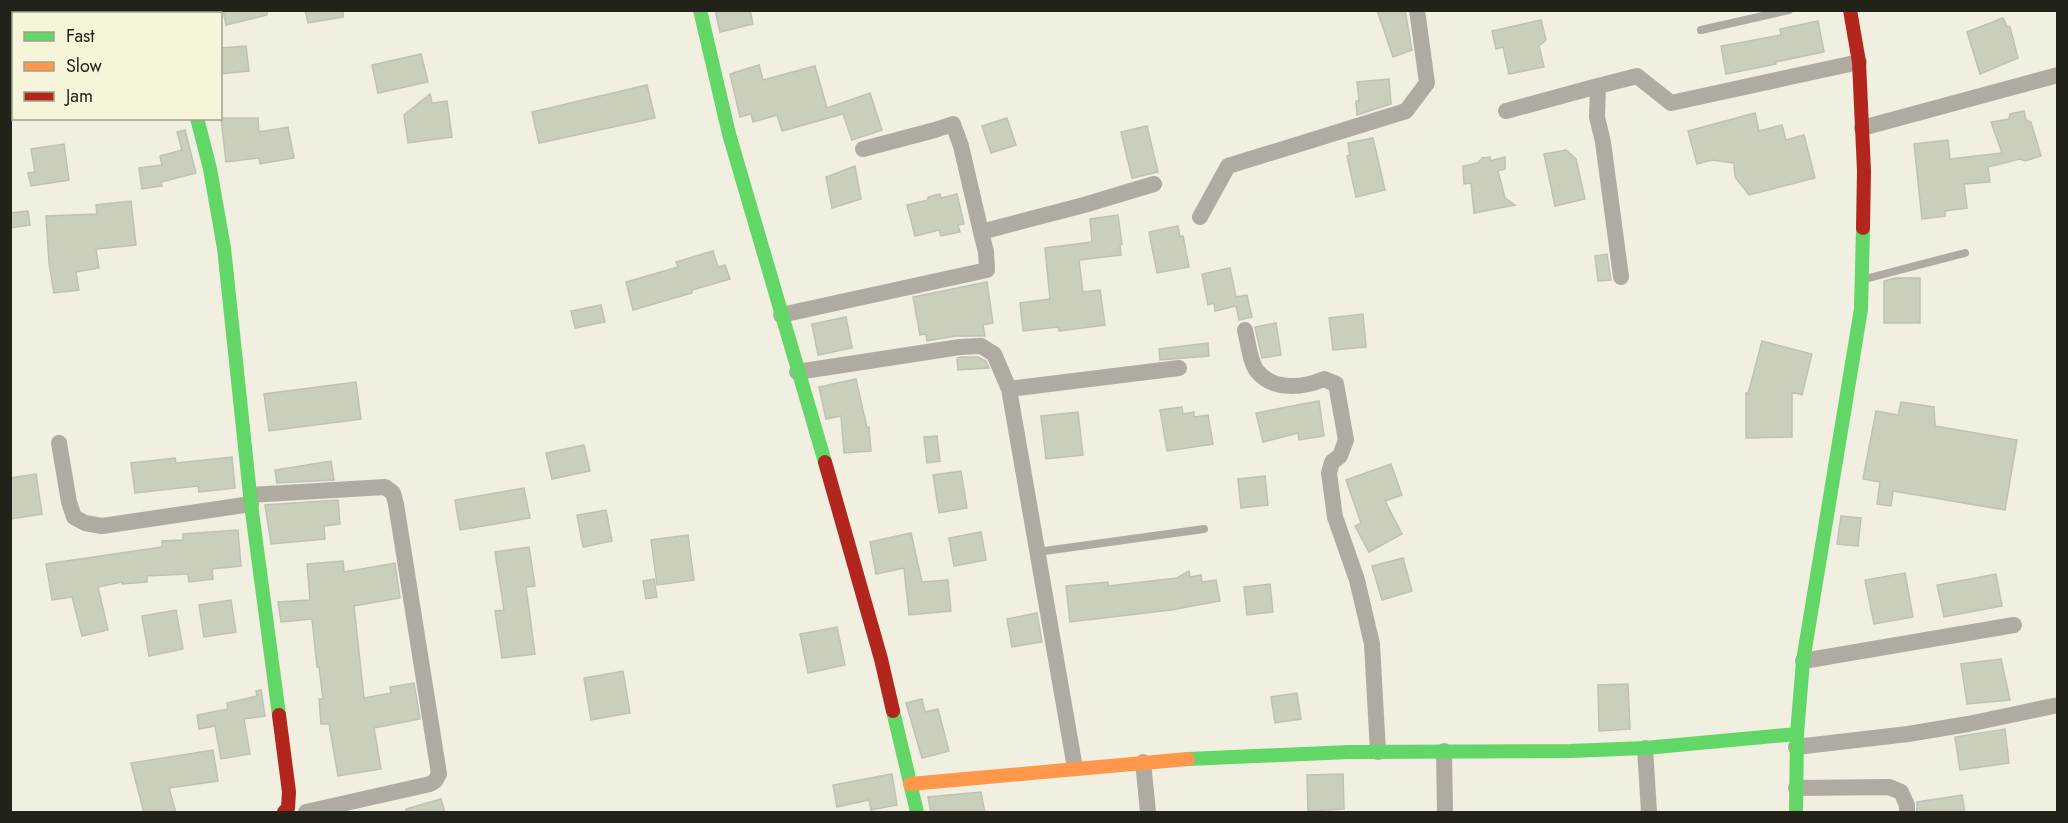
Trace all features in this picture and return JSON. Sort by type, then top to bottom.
[{"type":"street","points":[[700,10],[729,134],[797,372],[838,504],[880,659],[917,813]]},
{"type":"street","points":[[1200,218],[1228,166],[1406,111],[1427,83],[1417,10]]},
{"type":"street","points":[[1796,813],[1797,740],[1803,661],[1861,309],[1864,171],[1859,62],[1850,10]]},
{"type":"street","points":[[1506,111],[1637,76],[1671,103],[1859,62]]},
{"type":"street","points":[[1862,128],[2058,75]]},
{"type":"street","points":[[1598,86],[1597,117],[1603,142],[1621,277]]},
{"type":"street","points":[[198,120],[210,169],[224,248],[251,500],[289,792],[288,808],[284,813]]},
{"type":"street","points":[[781,315],[987,270],[986,252],[961,146],[953,124],[862,149]]},
{"type":"street","points":[[981,232],[1084,206],[1154,184]]},
{"type":"street","points":[[1245,330],[1256,370],[1267,380],[1285,386],[1306,385],[1324,379],[1336,384],[1346,440],[1340,456],[1332,462],[1329,473],[1335,517],[1357,580],[1372,644],[1378,752]]},
{"type":"street","points":[[797,372],[960,347],[981,346],[994,354],[1009,389],[1075,768]]},
{"type":"street","points":[[1009,389],[1179,368]]},
{"type":"street","points":[[59,443],[69,502],[74,517],[85,523],[102,526],[251,500],[385,487],[393,493],[439,774],[430,784],[306,813]]},
{"type":"street","points":[[1803,661],[2014,625]]},
{"type":"street","points":[[910,784],[1184,759],[1378,752],[1570,751],[1908,734],[2058,705]]},
{"type":"street","points":[[1645,748],[1649,813]]},
{"type":"street","points":[[1444,751],[1445,813]]},
{"type":"street","points":[[1143,762],[1148,813]]},
{"type":"street","points":[[1796,788],[1889,787],[1901,792],[1907,805],[1907,813]]},
{"type":"lane","points":[[1701,30],[1789,10]]},
{"type":"lane","points":[[1862,280],[1965,253]]},
{"type":"lane","points":[[1037,552],[1204,529]]},
{"type":"building","points":[[223,10],[267,10],[267,15],[226,25]]},
{"type":"building","points":[[305,10],[343,10],[343,17],[308,23]]},
{"type":"building","points":[[715,10],[750,10],[753,24],[720,32]]},
{"type":"building","points":[[1377,10],[1405,10],[1412,50],[1393,57]]},
{"type":"building","points":[[2003,18],[2010,27],[2018,58],[1980,74],[1967,32]]},
{"type":"building","points":[[1541,20],[1546,40],[1539,46],[1544,67],[1509,74],[1503,47],[1496,49],[1492,31]]},
{"type":"building","points":[[1818,21],[1824,52],[1726,74],[1721,46],[1781,35],[1780,29]]},
{"type":"building","points":[[246,46],[249,71],[222,74],[222,48]]},
{"type":"building","points":[[421,54],[428,82],[378,93],[372,65]]},
{"type":"building","points":[[759,65],[763,80],[815,66],[827,108],[870,93],[882,130],[852,140],[843,114],[782,131],[777,115],[753,122],[751,114],[740,117],[730,74]]},
{"type":"building","points":[[1389,79],[1391,104],[1357,115],[1356,101],[1359,101],[1357,82]]},
{"type":"building","points":[[647,85],[655,118],[539,143],[532,112]]},
{"type":"building","points":[[430,94],[432,103],[447,101],[452,137],[408,143],[404,115]]},
{"type":"building","points":[[2024,111],[2026,120],[2031,122],[2041,156],[1988,167],[1990,182],[1964,184],[1967,208],[1945,211],[1945,216],[1922,219],[1914,144],[1948,140],[1950,159],[2002,153],[1991,122],[2009,119],[2010,114]]},
{"type":"building","points":[[1755,113],[1759,131],[1782,125],[1786,140],[1804,135],[1815,178],[1749,195],[1735,177],[1734,163],[1712,160],[1697,164],[1688,131]]},
{"type":"building","points":[[222,118],[258,118],[259,132],[288,127],[294,158],[260,164],[259,158],[226,162]]},
{"type":"building","points":[[1007,118],[1016,145],[991,153],[982,126]]},
{"type":"building","points":[[1147,126],[1158,172],[1132,178],[1121,132]]},
{"type":"building","points":[[185,130],[196,173],[161,182],[162,186],[142,189],[139,168],[162,165],[160,156],[182,150],[177,132]]},
{"type":"building","points":[[1373,138],[1385,190],[1356,197],[1347,156],[1350,155],[1348,143]]},
{"type":"building","points":[[64,144],[69,180],[31,186],[28,173],[35,172],[31,149]]},
{"type":"building","points":[[1566,150],[1576,159],[1585,199],[1555,206],[1544,154]]},
{"type":"building","points":[[1490,157],[1490,161],[1505,157],[1505,169],[1498,171],[1505,198],[1515,205],[1474,213],[1471,183],[1464,184],[1463,166],[1478,163],[1482,158]]},
{"type":"building","points":[[855,166],[861,199],[832,208],[826,177]]},
{"type":"building","points":[[940,194],[941,198],[957,194],[964,224],[958,225],[960,232],[941,236],[939,230],[915,236],[907,205],[928,200],[928,197]]},
{"type":"building","points":[[131,201],[136,245],[96,249],[99,268],[76,272],[79,290],[54,293],[49,263],[46,216],[97,214],[96,205]]},
{"type":"building","points":[[28,211],[30,225],[10,228],[10,213]]},
{"type":"building","points":[[1118,215],[1122,244],[1120,245],[1121,255],[1079,260],[1083,292],[1100,290],[1105,325],[1059,331],[1058,327],[1023,331],[1020,303],[1050,299],[1045,248],[1092,242],[1090,219]]},
{"type":"building","points":[[1178,226],[1180,237],[1183,236],[1189,267],[1157,273],[1149,232]]},
{"type":"building","points":[[713,251],[718,267],[725,265],[730,279],[633,310],[626,282],[678,267],[676,262]]},
{"type":"building","points":[[1607,254],[1611,280],[1598,281],[1595,256]]},
{"type":"building","points":[[1230,268],[1236,297],[1247,295],[1252,317],[1239,320],[1236,306],[1215,311],[1214,303],[1208,305],[1202,274]]},
{"type":"building","points":[[1895,278],[1920,278],[1920,323],[1884,323],[1884,281]]},
{"type":"building","points":[[987,282],[993,323],[983,325],[985,336],[956,336],[927,341],[926,334],[920,335],[913,297]]},
{"type":"building","points":[[601,305],[605,322],[575,328],[571,311]]},
{"type":"building","points":[[1363,314],[1366,347],[1333,350],[1329,318]]},
{"type":"building","points":[[846,317],[852,348],[818,355],[812,324]]},
{"type":"building","points":[[1276,323],[1281,355],[1262,358],[1255,327]]},
{"type":"building","points":[[1762,341],[1812,354],[1802,395],[1792,392],[1792,437],[1746,438],[1746,393],[1748,394]]},
{"type":"building","points":[[1208,343],[1209,356],[1160,360],[1159,349]]},
{"type":"building","points":[[978,357],[986,361],[989,368],[958,370],[957,358]]},
{"type":"building","points":[[856,379],[867,428],[869,427],[871,451],[844,453],[841,416],[826,419],[819,387]]},
{"type":"building","points":[[356,382],[361,419],[269,431],[264,394]]},
{"type":"building","points":[[1319,401],[1324,436],[1299,440],[1298,433],[1263,442],[1256,413]]},
{"type":"building","points":[[1901,402],[1934,407],[1935,426],[2017,440],[2005,510],[1893,491],[1891,506],[1877,504],[1880,482],[1863,479],[1876,411],[1898,415]]},
{"type":"building","points":[[1182,407],[1183,414],[1194,412],[1194,417],[1208,415],[1213,444],[1167,451],[1160,410]]},
{"type":"building","points":[[1078,412],[1083,455],[1046,459],[1041,416]]},
{"type":"building","points":[[937,436],[940,461],[927,463],[924,437]]},
{"type":"building","points":[[584,445],[590,471],[552,479],[546,453]]},
{"type":"building","points":[[232,457],[235,488],[199,492],[198,486],[135,493],[131,463],[175,458],[176,463]]},
{"type":"building","points":[[331,461],[334,480],[277,483],[275,470]]},
{"type":"building","points":[[1391,464],[1402,495],[1385,501],[1402,534],[1369,552],[1355,526],[1361,523],[1346,480]]},
{"type":"building","points":[[961,471],[967,508],[939,513],[933,475]]},
{"type":"building","points":[[36,474],[42,514],[10,519],[10,478]]},
{"type":"building","points":[[1265,476],[1268,505],[1241,508],[1238,479]]},
{"type":"building","points":[[524,488],[530,518],[460,530],[455,500]]},
{"type":"building","points":[[338,500],[340,524],[324,526],[325,539],[271,544],[265,505]]},
{"type":"building","points":[[606,510],[612,541],[583,547],[577,515]]},
{"type":"building","points":[[1841,516],[1861,518],[1858,546],[1837,544]]},
{"type":"building","points":[[238,530],[241,566],[212,569],[213,579],[189,582],[188,574],[147,576],[147,582],[122,584],[122,582],[98,587],[108,630],[82,636],[72,597],[52,600],[46,564],[162,547],[162,541],[183,540],[183,534]]},
{"type":"building","points":[[981,532],[986,560],[954,566],[949,538]]},
{"type":"building","points":[[911,533],[922,582],[948,580],[951,611],[909,615],[904,568],[876,574],[870,542]]},
{"type":"building","points":[[688,535],[694,580],[657,585],[651,540]]},
{"type":"building","points":[[529,547],[535,586],[526,587],[535,654],[502,658],[495,611],[504,610],[495,552]]},
{"type":"building","points":[[1403,558],[1412,591],[1382,600],[1372,566]]},
{"type":"building","points":[[343,561],[344,572],[395,563],[400,598],[354,606],[364,698],[391,693],[390,687],[414,683],[420,719],[374,728],[381,769],[338,776],[329,724],[321,724],[319,699],[323,699],[312,619],[281,622],[278,602],[310,600],[307,564]]},
{"type":"building","points":[[1189,571],[1190,577],[1201,575],[1202,582],[1216,580],[1220,601],[1171,610],[1070,622],[1066,586],[1108,582],[1108,586],[1177,578]]},
{"type":"building","points":[[1905,573],[1913,617],[1874,624],[1865,580]]},
{"type":"building","points":[[1996,574],[2002,606],[1944,617],[1937,585]]},
{"type":"building","points":[[654,579],[657,597],[646,599],[643,581]]},
{"type":"building","points":[[1270,584],[1273,612],[1247,615],[1244,587]]},
{"type":"building","points":[[231,600],[236,632],[204,637],[199,605]]},
{"type":"building","points":[[176,610],[183,649],[149,656],[142,616]]},
{"type":"building","points":[[1037,613],[1042,642],[1012,647],[1007,619]]},
{"type":"building","points":[[837,627],[845,665],[808,673],[800,634]]},
{"type":"building","points":[[2001,659],[2010,700],[1967,704],[1961,664]]},
{"type":"building","points":[[623,671],[630,713],[591,720],[584,678]]},
{"type":"building","points":[[1628,684],[1630,729],[1599,731],[1598,685]]},
{"type":"building","points":[[261,690],[265,716],[244,719],[250,754],[221,759],[215,726],[199,729],[197,715],[228,709],[227,703],[257,696],[256,691]]},
{"type":"building","points":[[1297,693],[1301,719],[1275,723],[1271,697]]},
{"type":"building","points":[[922,699],[925,712],[938,709],[949,751],[922,758],[906,703]]},
{"type":"building","points":[[2005,729],[2009,763],[1960,770],[1955,737]]},
{"type":"building","points":[[213,750],[218,781],[169,788],[176,813],[144,813],[131,763]]},
{"type":"building","points":[[892,774],[897,805],[871,810],[869,800],[837,807],[833,785]]},
{"type":"building","points":[[1343,774],[1344,809],[1308,811],[1307,775]]},
{"type":"building","points":[[981,792],[985,813],[931,813],[928,797]]},
{"type":"building","points":[[1962,795],[1965,813],[1917,813],[1917,802]]},
{"type":"building","points":[[441,799],[445,813],[406,813],[406,809]]},
{"type":"traffic: fast","points":[[700,10],[729,134],[825,462]]},
{"type":"traffic: fast","points":[[198,120],[210,169],[224,248],[251,504],[279,715]]},
{"type":"traffic: fast","points":[[1796,812],[1797,734],[1803,661],[1861,309],[1863,228]]},
{"type":"traffic: fast","points":[[893,711],[917,812]]},
{"type":"traffic: fast","points":[[1188,759],[1349,752],[1570,751],[1645,748],[1797,734]]},
{"type":"traffic: slow","points":[[910,784],[1188,759]]},
{"type":"traffic: jam","points":[[1850,10],[1859,62],[1864,171],[1863,228]]},
{"type":"traffic: jam","points":[[825,462],[881,659],[893,711]]},
{"type":"traffic: jam","points":[[279,715],[289,792],[288,808],[284,812]]}]
